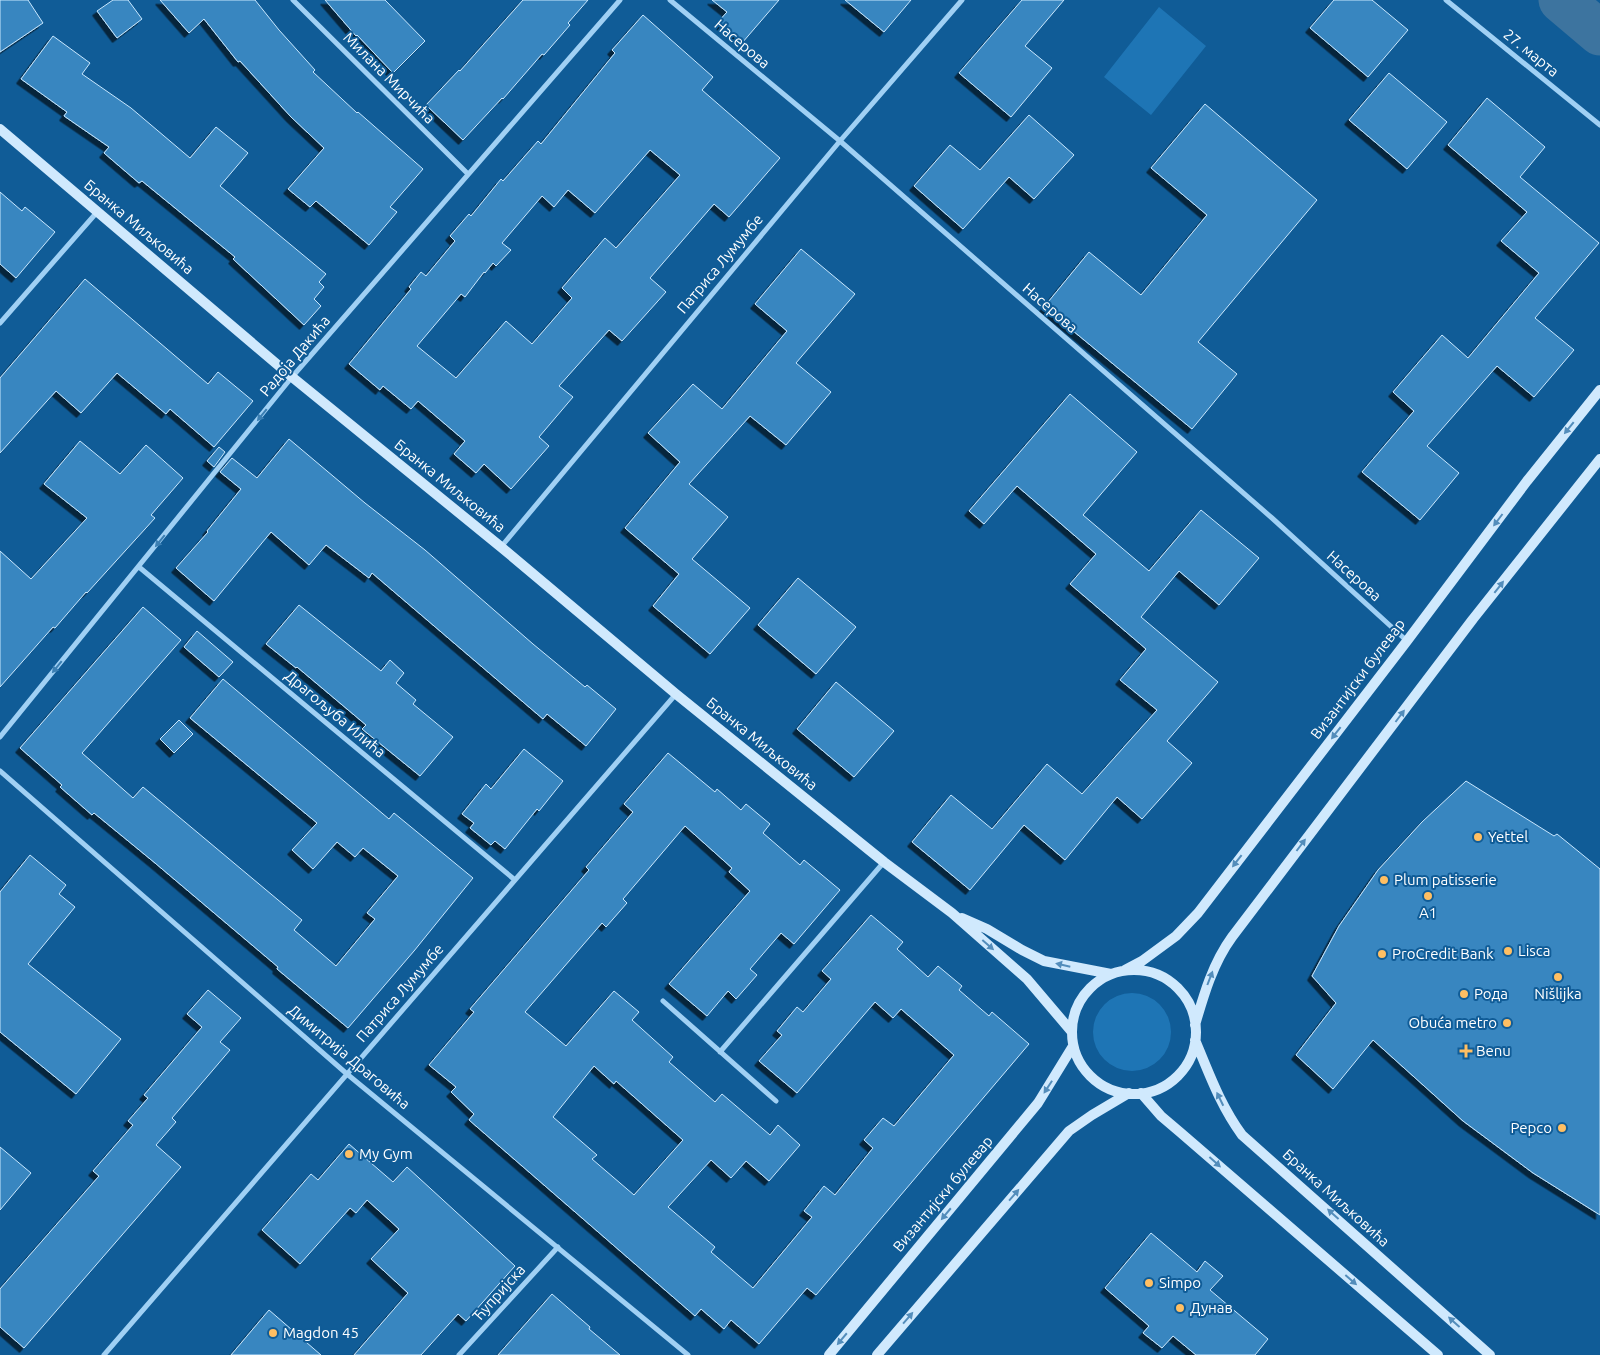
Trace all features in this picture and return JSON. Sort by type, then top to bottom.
[{"type":"street","name":"Милана Мирчића","points":[[293,0],[468,174]]},
{"type":"street","name":"Радоја Дакића","points":[[0,737],[292,377],[620,0]]},
{"type":"street","name":"Насерова","points":[[670,0],[840,140],[1272,518],[1407,641]]},
{"type":"street","name":"Патриса Лумумбе","points":[[501,547],[840,140],[962,0]]},
{"type":"street","name":"27. марта","points":[[1446,0],[1600,125]]},
{"type":"street","name":"Бранка Миљковића","points":[[0,129],[98,210],[292,377],[501,547],[676,694],[884,862],[952,913],[1027,979],[1072,1032]]},
{"type":"street","points":[[0,323],[98,210]]},
{"type":"street","name":"Византијски булевар","points":[[1125,970],[1142,961],[1176,936],[1198,913],[1528,481],[1600,390]]},
{"type":"street","points":[[1196,1025],[1192,1009],[1184,994],[1172,982],[1142,970],[1125,970],[1111,974],[1095,983],[1082,997],[1074,1014],[1073,1046],[1079,1060],[1088,1073],[1100,1084],[1114,1090],[1141,1093],[1160,1087],[1177,1076],[1189,1059],[1195,1040],[1196,1025],[1210,976],[1222,951],[1473,619],[1600,459]]},
{"type":"street","name":"Драгољуба Илића","points":[[139,567],[515,880]]},
{"type":"street","name":"Патриса Лумумбе","points":[[104,1355],[676,694]]},
{"type":"street","name":"Димитрија Драговића","points":[[0,771],[347,1074],[688,1355]]},
{"type":"street","points":[[720,1052],[884,862]]},
{"type":"street","name":"Бранка Миљковића","points":[[952,913],[987,929],[1022,950],[1044,960],[1111,974]]},
{"type":"street","points":[[662,1001],[776,1101]]},
{"type":"street","name":"Бранка Миљковића","points":[[1195,1040],[1218,1096],[1228,1115],[1242,1134],[1490,1355]]},
{"type":"street","name":"Византијски булевар","points":[[829,1355],[1038,1103],[1073,1046]]},
{"type":"street","points":[[877,1355],[1069,1131],[1092,1114],[1129,1093]]},
{"type":"street","points":[[1141,1093],[1174,1127],[1438,1355]]},
{"type":"street","name":"Ћупријска","points":[[459,1355],[558,1247]]},
{"type":"shaded area","points":[[1159,7],[1206,46],[1151,115],[1104,77]]},
{"type":"shaded area","points":[[1132,993],[1147,996],[1164,1010],[1168,1017],[1171,1032],[1168,1047],[1154,1064],[1147,1068],[1132,1071],[1117,1068],[1100,1054],[1096,1047],[1093,1032],[1096,1017],[1110,1000],[1117,996]]},
{"type":"building","points":[[0,0],[28,0],[43,23],[0,52]]},
{"type":"building","points":[[113,0],[128,0],[142,19],[117,38],[97,11]]},
{"type":"building","points":[[160,0],[255,0],[315,70],[313,72],[357,113],[423,169],[390,207],[397,212],[369,245],[316,201],[310,207],[288,189],[324,148],[291,117],[240,61],[238,62],[204,19],[189,33]]},
{"type":"building","points":[[325,0],[385,0],[425,41],[393,73],[356,36]]},
{"type":"building","points":[[523,0],[588,0],[568,23],[570,25],[544,55],[542,54],[503,99],[463,140],[426,105],[460,71]]},
{"type":"building","points":[[712,0],[779,0],[742,43],[718,22],[727,12]]},
{"type":"building","points":[[845,0],[911,0],[884,32]]},
{"type":"building","points":[[1022,0],[1064,0],[1025,46],[1052,68],[1011,117],[959,73]]},
{"type":"building","points":[[1334,0],[1372,0],[1408,30],[1368,77],[1310,28]]},
{"type":"building","points":[[643,15],[713,77],[702,90],[780,158],[729,217],[714,204],[650,278],[666,292],[622,341],[609,330],[559,386],[573,397],[539,437],[549,446],[511,489],[484,464],[476,473],[454,454],[465,441],[418,401],[411,409],[383,386],[380,390],[349,364],[411,289],[409,287],[421,272],[426,276],[455,241],[450,236],[469,214],[471,216],[501,179],[503,181],[538,141],[541,144],[615,53],[612,50]],"holes":[[[650,150],[680,175],[616,248],[605,238],[562,288],[572,298],[532,344],[506,321],[456,378],[417,346],[461,294],[465,297],[484,272],[493,263],[496,266],[511,250],[502,243],[542,196],[554,207],[568,190],[595,213]]]},
{"type":"building","points":[[53,36],[90,63],[82,74],[131,108],[190,158],[216,127],[248,153],[220,186],[326,274],[319,282],[324,287],[314,299],[321,306],[304,325],[233,259],[235,257],[142,181],[139,183],[104,153],[109,147],[64,116],[67,112],[21,79]]},
{"type":"building","points":[[1389,73],[1447,122],[1407,169],[1349,120]]},
{"type":"building","points":[[1487,98],[1545,147],[1520,177],[1599,243],[1535,318],[1574,350],[1534,397],[1497,366],[1427,446],[1459,473],[1420,520],[1362,472],[1414,411],[1393,392],[1442,335],[1468,358],[1539,273],[1501,241],[1527,212],[1448,145]]},
{"type":"building","points":[[1205,104],[1317,200],[1198,342],[1237,374],[1192,429],[1044,307],[1089,252],[1141,295],[1207,215],[1151,168]]},
{"type":"building","points":[[1029,115],[1074,155],[1034,199],[1009,177],[963,229],[914,186],[950,145],[980,170]]},
{"type":"building","points":[[0,192],[22,211],[25,207],[55,232],[16,278],[0,264]]},
{"type":"building","points":[[801,249],[855,294],[796,363],[831,392],[786,445],[750,416],[689,484],[728,517],[692,559],[750,608],[710,654],[653,606],[679,574],[625,528],[680,462],[648,433],[693,384],[722,409],[787,331],[755,304]]},
{"type":"building","points":[[85,279],[208,384],[218,372],[253,401],[214,447],[170,409],[166,414],[117,373],[81,413],[56,391],[0,453],[0,378]]},
{"type":"building","points":[[1070,394],[1137,452],[1083,515],[1149,571],[1201,510],[1259,558],[1219,605],[1179,571],[1141,617],[1218,682],[1167,741],[1192,763],[1142,819],[1117,797],[1065,860],[1024,825],[970,890],[912,842],[951,795],[992,829],[1047,764],[1082,794],[1157,710],[1120,680],[1146,649],[1070,584],[1096,554],[1017,486],[984,524],[969,511]]},
{"type":"building","points":[[289,439],[365,503],[425,550],[585,687],[587,685],[616,709],[586,746],[547,714],[543,719],[372,573],[369,578],[326,545],[309,565],[271,532],[214,601],[176,568],[208,532],[241,489],[220,472],[232,458],[257,478]]},
{"type":"building","points":[[80,441],[120,474],[146,445],[183,478],[151,515],[155,518],[0,687],[0,551],[31,579],[87,518],[44,484]]},
{"type":"building","points":[[219,447],[225,452],[214,467],[207,461]]},
{"type":"building","points":[[798,578],[856,627],[816,674],[758,625]]},
{"type":"building","points":[[299,605],[381,671],[390,660],[404,673],[396,683],[416,700],[413,704],[453,737],[420,776],[362,729],[366,725],[297,667],[266,644]]},
{"type":"building","points":[[143,607],[181,640],[82,753],[133,798],[143,787],[302,920],[294,930],[336,966],[375,919],[367,913],[398,876],[363,848],[355,857],[337,842],[313,869],[292,850],[317,823],[190,718],[223,679],[389,819],[394,813],[473,878],[348,1028],[155,863],[94,813],[92,815],[60,787],[62,785],[20,748]]},
{"type":"building","points":[[197,631],[233,662],[219,677],[184,647]]},
{"type":"building","points":[[836,682],[894,731],[854,777],[797,729]]},
{"type":"building","points":[[179,720],[193,734],[174,753],[160,739]]},
{"type":"building","points":[[524,749],[563,781],[539,811],[537,809],[505,849],[495,841],[491,845],[470,828],[474,823],[462,814],[486,784],[491,789]]},
{"type":"building","points":[[668,753],[715,792],[717,789],[741,810],[746,804],[770,824],[763,833],[800,865],[804,860],[840,890],[794,944],[781,933],[750,969],[757,975],[736,999],[728,991],[707,1016],[669,984],[750,891],[729,872],[732,868],[685,826],[623,899],[627,903],[606,927],[602,923],[525,1012],[566,1046],[614,991],[639,1012],[632,1020],[673,1057],[669,1062],[715,1102],[722,1094],[770,1135],[778,1125],[800,1145],[769,1181],[746,1161],[731,1178],[711,1160],[668,1207],[715,1247],[711,1252],[753,1288],[812,1217],[804,1211],[824,1186],[835,1195],[873,1148],[864,1140],[883,1118],[894,1126],[954,1055],[901,1009],[893,1018],[875,1002],[797,1093],[759,1061],[782,1035],[777,1031],[797,1007],[803,1012],[831,979],[822,971],[871,915],[903,942],[897,949],[928,977],[938,966],[962,986],[959,990],[989,1016],[992,1012],[1029,1044],[816,1295],[807,1288],[759,1344],[731,1320],[724,1329],[701,1309],[695,1316],[469,1120],[474,1114],[451,1092],[456,1087],[429,1065],[474,1012],[470,1009],[589,870],[586,867],[633,812],[624,804]],"holes":[[[594,1066],[614,1084],[616,1081],[683,1140],[634,1195],[592,1159],[597,1155],[553,1117]]]},
{"type":"building","name":"Рода","points":[[1466,781],[1554,836],[1557,834],[1600,869],[1600,1215],[1533,1173],[1463,1121],[1373,1040],[1333,1089],[1296,1055],[1336,1003],[1312,976],[1339,926],[1378,870],[1422,822]]},
{"type":"building","points":[[30,855],[66,885],[59,894],[75,907],[28,964],[121,1039],[76,1094],[0,1032],[0,892]]},
{"type":"building","points":[[208,990],[241,1018],[220,1042],[230,1050],[172,1118],[176,1122],[156,1145],[181,1167],[24,1348],[0,1327],[0,1289],[99,1176],[93,1171],[133,1125],[128,1121],[148,1098],[144,1095],[202,1027],[187,1014]]},
{"type":"building","points":[[349,1144],[393,1182],[407,1167],[515,1266],[466,1321],[458,1314],[421,1355],[354,1355],[408,1293],[371,1259],[399,1229],[367,1200],[356,1213],[350,1208],[300,1264],[262,1230],[311,1174],[318,1180]]},
{"type":"building","points":[[0,1147],[31,1173],[0,1210]]},
{"type":"building","name":"Дунав","points":[[1151,1233],[1197,1272],[1205,1261],[1223,1276],[1210,1290],[1268,1339],[1255,1355],[1196,1355],[1173,1336],[1162,1348],[1143,1333],[1149,1326],[1105,1288]]},
{"type":"building","points":[[552,1294],[590,1327],[589,1329],[620,1355],[498,1355]]},
{"type":"building","name":"Magdon 45","points":[[269,1310],[321,1355],[231,1355]]},
{"type":"waterway","points":[[1561,0],[1600,33]]},
{"type":"place","name":"Yettel","points":[[1478,837]]},
{"type":"place","name":"Plum patisserie","points":[[1384,880]]},
{"type":"place","name":"A1","points":[[1428,896]]},
{"type":"place","name":"Lisca","points":[[1508,951]]},
{"type":"place","name":"ProCredit Bank","points":[[1382,954]]},
{"type":"place","name":"Nišlijka","points":[[1558,977]]},
{"type":"place","name":"Рода","points":[[1464,994]]},
{"type":"place","name":"Obuća metro","points":[[1507,1023]]},
{"type":"place","name":"Benu","points":[[1466,1051]]},
{"type":"place","name":"Pepco","points":[[1562,1128]]},
{"type":"place","name":"My Gym","points":[[349,1154]]},
{"type":"place","name":"Simpo","points":[[1149,1283]]},
{"type":"place","name":"Дунав","points":[[1180,1308]]},
{"type":"place","name":"Magdon 45","points":[[273,1333]]}]
